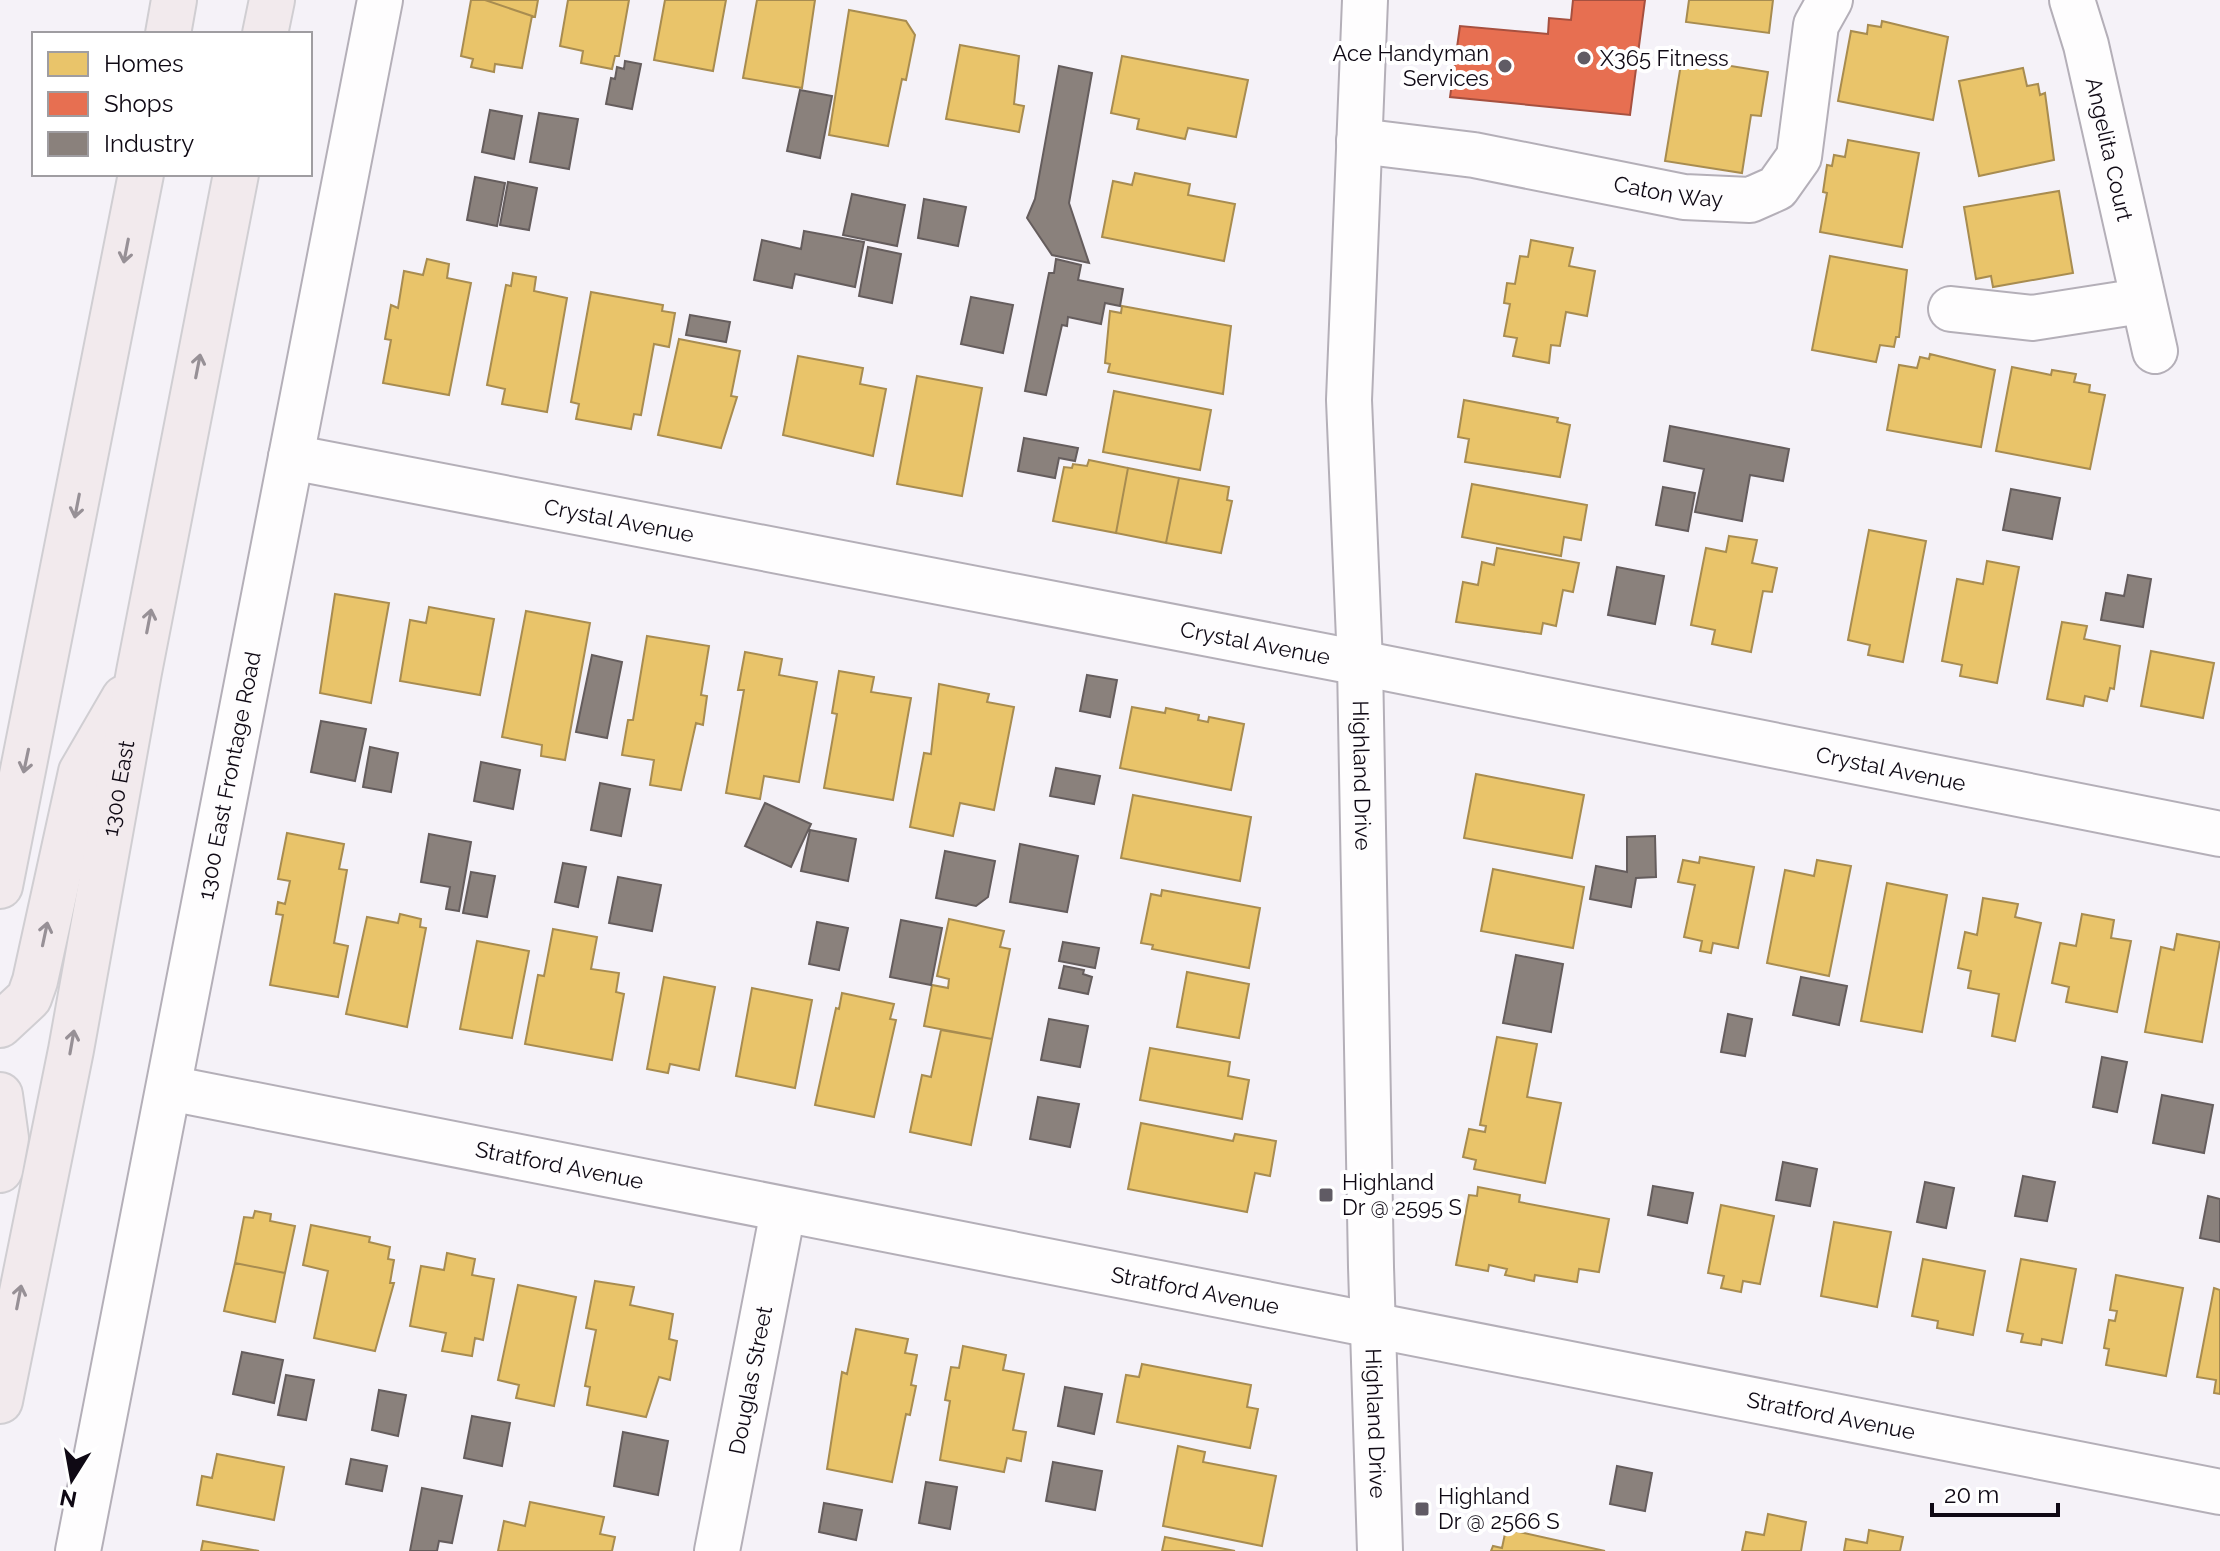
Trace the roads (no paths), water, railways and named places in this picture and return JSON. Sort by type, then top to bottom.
[{"type":"main road","points":[[168,32],[174,0]]},
{"type":"main road","points":[[265,32],[272,0]]},
{"type":"main road","points":[[0,886],[141,176]]},
{"type":"main road","name":"1300 East","points":[[0,1401],[71,1050],[139,672],[236,176]]},
{"type":"main road","points":[[0,1025],[29,998],[35,981],[81,772],[139,672]]},
{"type":"main road","points":[[0,1095],[6,1138],[0,1170]]},
{"type":"street","name":"1300 East Frontage Road","points":[[78,1551],[380,0]]},
{"type":"street","name":"Highland Drive","points":[[1365,0],[1349,400],[1360,663],[1372,1326],[1380,1551]]},
{"type":"street","name":"Caton Way","points":[[1359,141],[1474,155],[1684,197],[1750,200],[1777,188],[1799,157],[1814,38],[1830,0]]},
{"type":"street","name":"Angelita Court","points":[[2072,0],[2086,45],[2141,301],[2155,351]]},
{"type":"street","points":[[1951,309],[2032,318],[2141,301]]},
{"type":"street","name":"Crystal Avenue","points":[[291,457],[1360,663],[2220,834]]},
{"type":"street","name":"Stratford Avenue","points":[[169,1088],[2220,1492]]},
{"type":"street","name":"Douglas Street","points":[[717,1551],[783,1211]]},
{"type":"place","name":"X365 Fitness","points":[[1584,58]]},
{"type":"place","name":"Ace Handyman Services","points":[[1505,66]]},
{"type":"place","name":"Highland Dr @ 2595 S","points":[[1326,1195]]},
{"type":"place","name":"Highland Dr @ 2566 S","points":[[1422,1509]]}]
